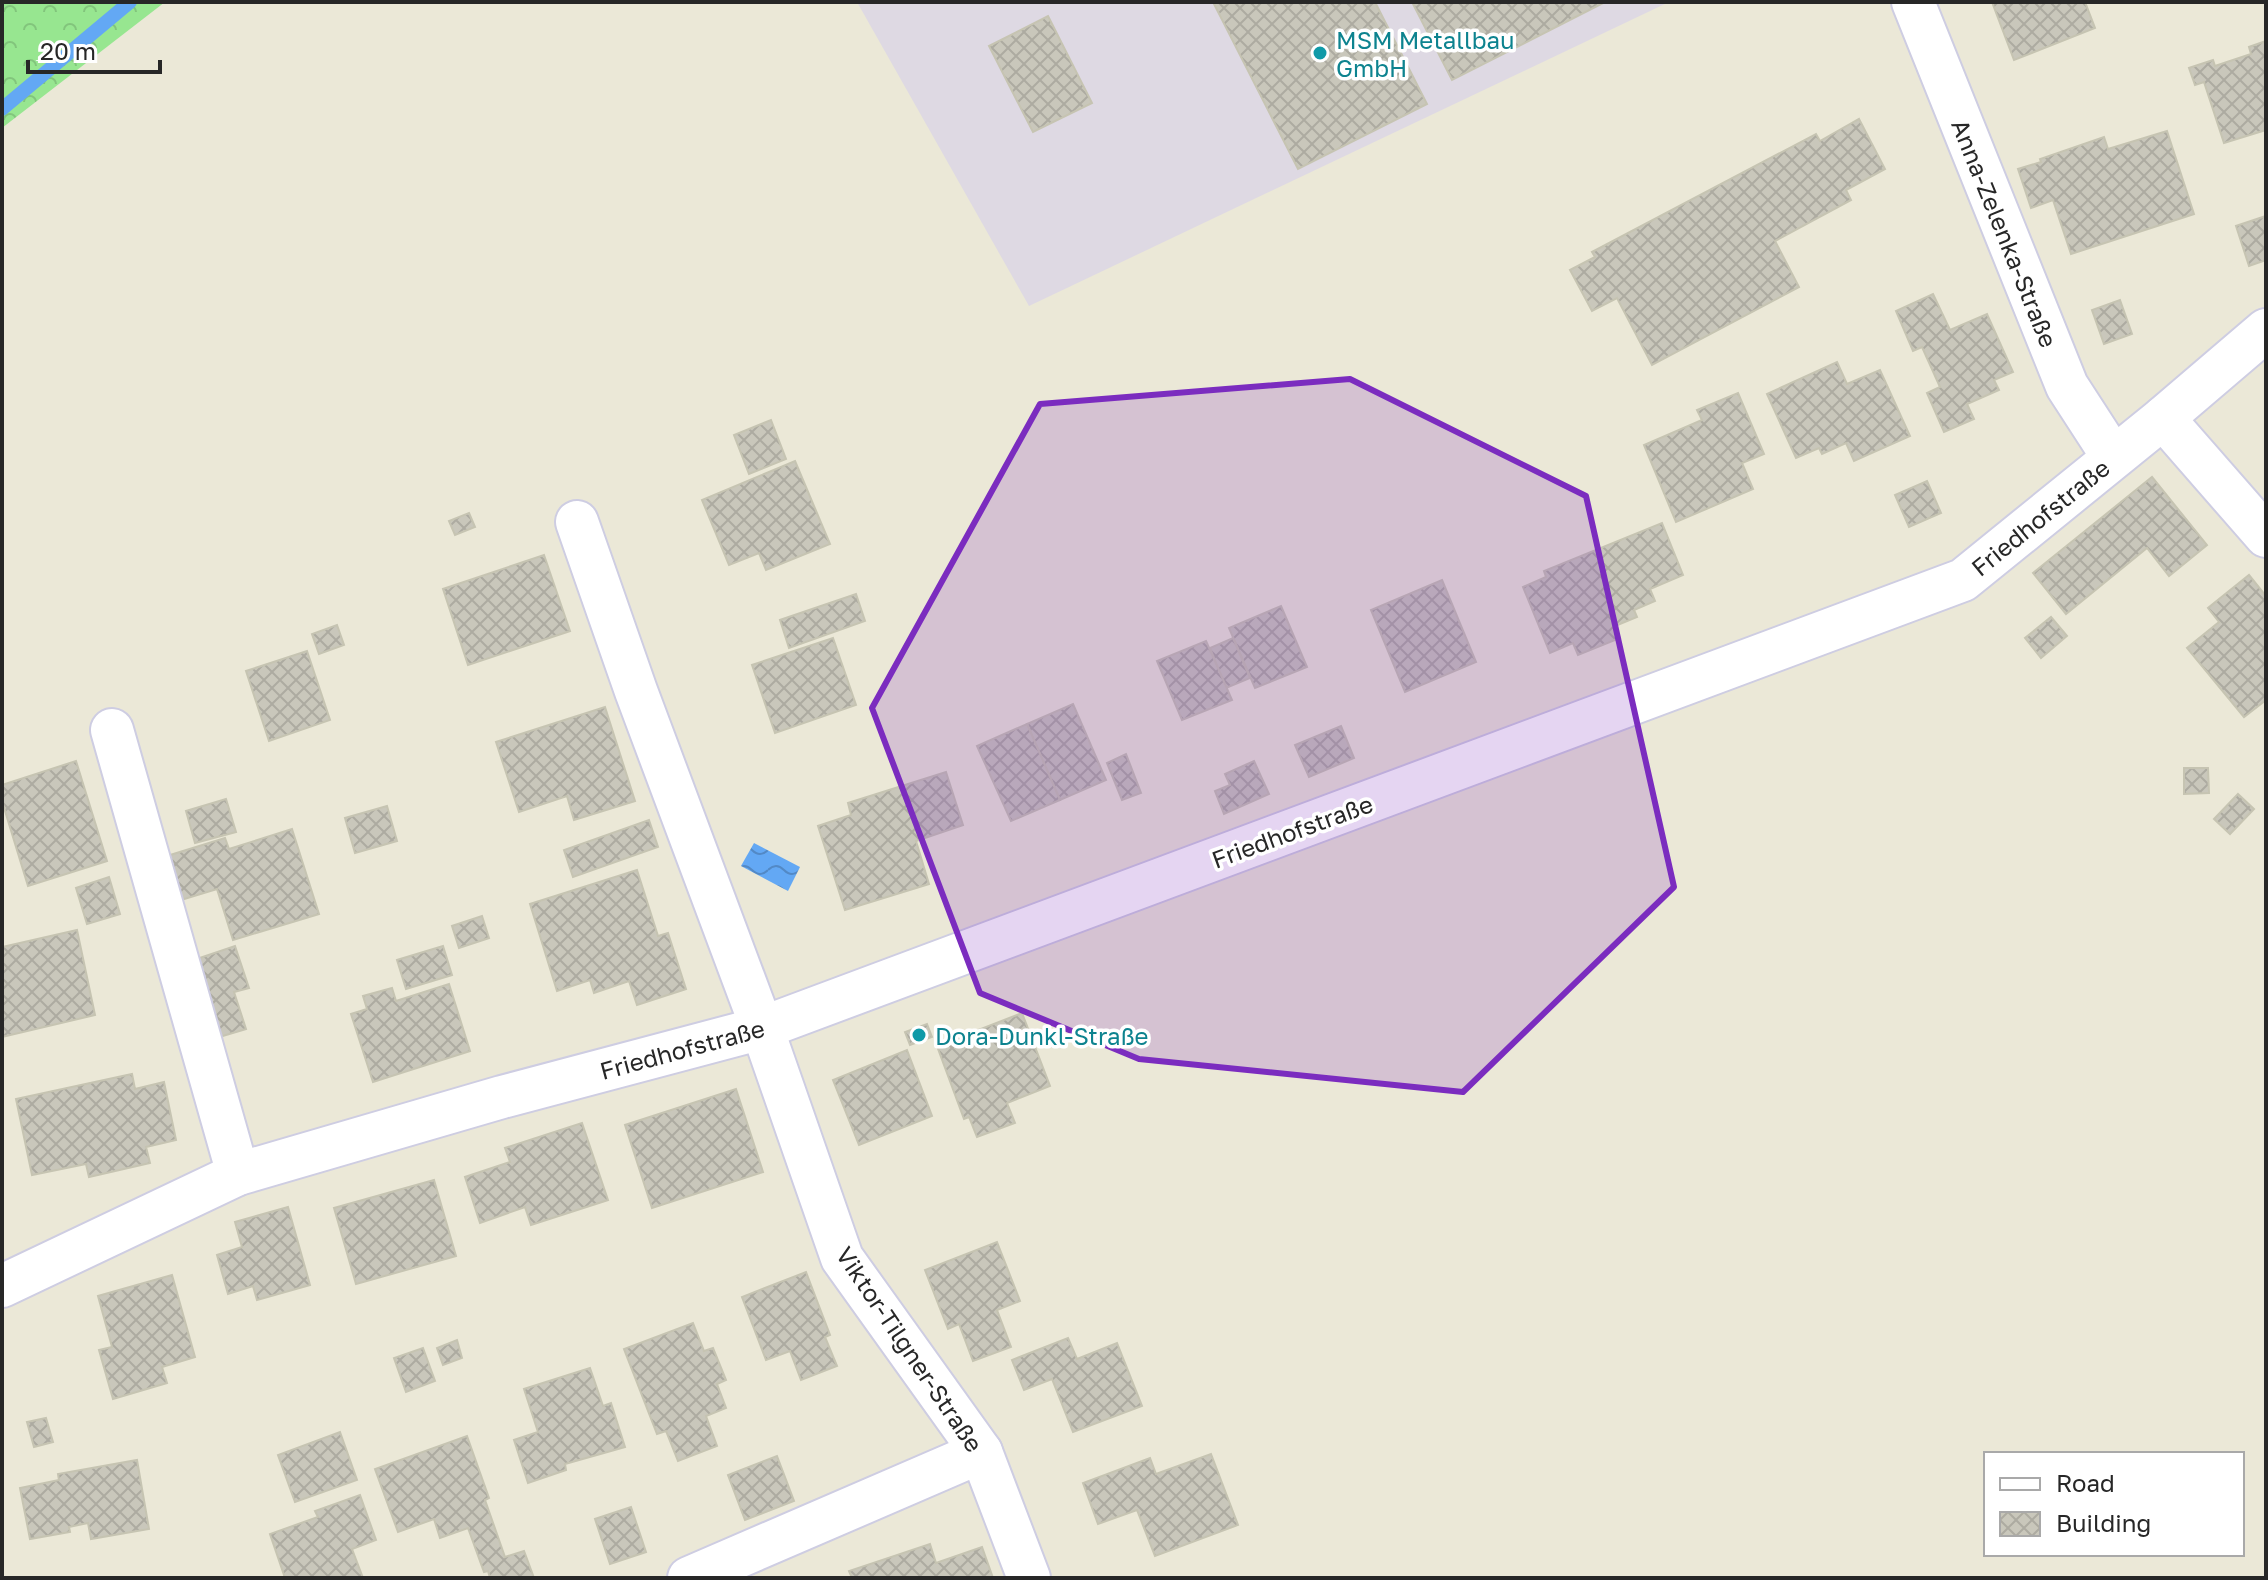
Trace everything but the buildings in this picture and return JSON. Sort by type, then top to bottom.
[{"type":"street","name":"Anna-Zelenka-Straße","points":[[1913,2],[2067,386],[2113,457]]},
{"type":"street","name":"Friedhofstraße","points":[[2,1286],[238,1174],[502,1097],[762,1028],[1963,580],[2266,330]]},
{"type":"street","points":[[2163,418],[2266,536]]},
{"type":"street","points":[[577,522],[636,691],[762,1028]]},
{"type":"street","points":[[112,730],[238,1174]]},
{"type":"street","name":"Viktor-Tilgner-Straße","points":[[762,1028],[842,1258],[981,1452],[1029,1578]]},
{"type":"street","points":[[689,1578],[981,1452]]},
{"type":"highlighted area","points":[[1350,379],[1586,496],[1674,887],[1463,1092],[1139,1059],[980,993],[872,708],[1040,404]]},
{"type":"shaded area","points":[[857,2],[1669,2],[1029,306]]},
{"type":"green space","points":[[2,2],[165,2],[2,128]]},
{"type":"water","points":[[754,843],[800,867],[788,891],[741,866]]},
{"type":"waterway","points":[[2,109],[130,2]]},
{"type":"place","name":"MSM Metallbau GmbH","points":[[1320,53]]},
{"type":"place","name":"Dora-Dunkl-Straße","points":[[919,1035]]}]
